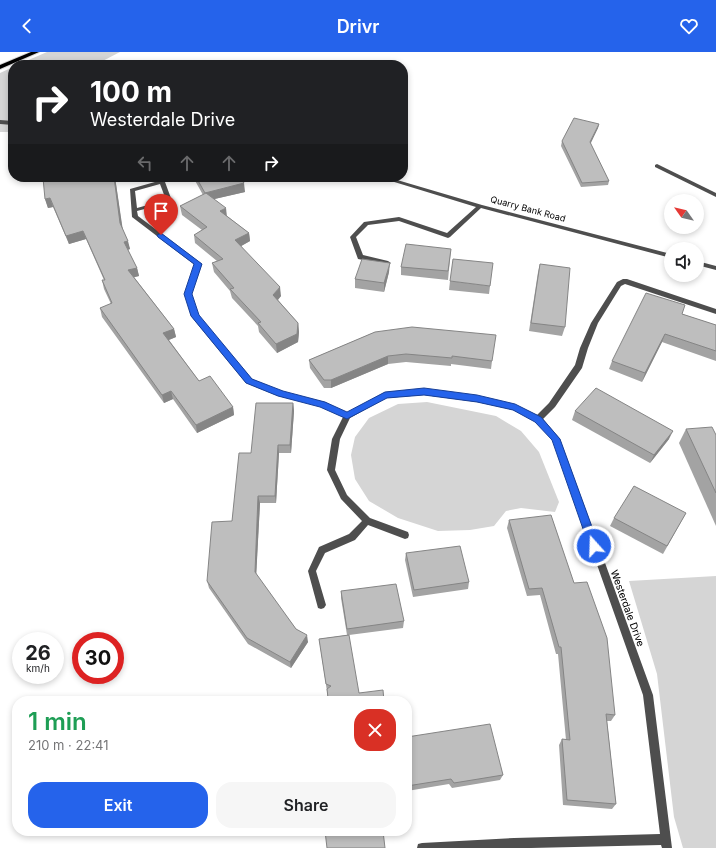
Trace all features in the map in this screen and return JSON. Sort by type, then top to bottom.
[{"type":"main road","points":[[17,60],[36,52]]},
{"type":"street","points":[[657,166],[716,195]]},
{"type":"street","points":[[135,210],[169,201],[162,182],[132,190],[136,217],[198,264],[188,294],[195,316],[249,381],[281,394],[322,404],[347,416],[336,439],[331,470],[344,497],[367,521],[405,535]]},
{"type":"street","name":"Quarry Bank Road","points":[[398,182],[480,206],[664,254]]},
{"type":"street","points":[[388,263],[360,257],[353,237],[366,223],[399,219],[448,236],[480,206]]},
{"type":"street","points":[[704,264],[716,268]]},
{"type":"street","points":[[538,419],[552,405],[579,366],[584,348],[595,323],[619,284],[625,281],[716,312]]},
{"type":"street","name":"Westerdale Drive","points":[[347,416],[385,395],[424,392],[477,399],[515,408],[538,419],[556,439],[648,695],[666,844]]},
{"type":"street","points":[[321,605],[312,571],[322,550],[352,537],[367,521]]},
{"type":"street","points":[[422,848],[514,843],[666,844]]},
{"type":"shaded area","points":[[47,52],[120,52],[105,60],[29,60]]},
{"type":"shaded area","points":[[8,69],[8,132],[0,132],[0,73]]},
{"type":"shaded area","points":[[427,402],[496,416],[521,431],[539,452],[559,502],[555,512],[521,508],[506,511],[494,526],[470,530],[438,531],[398,518],[369,501],[355,479],[351,455],[355,437],[369,418],[398,404]]},
{"type":"shaded area","points":[[716,576],[716,848],[683,848],[674,817],[657,674],[629,581]]},
{"type":"building","points":[[574,118],[599,124],[590,142],[609,181],[582,183],[562,141]]},
{"type":"building","points":[[43,182],[115,182],[120,223],[128,241],[124,242],[137,268],[128,270],[174,329],[163,333],[199,381],[210,376],[233,407],[196,425],[171,391],[162,395],[100,308],[112,303],[102,280],[105,280],[83,231],[66,236],[50,198],[45,199]]},
{"type":"building","points":[[199,182],[244,183],[205,193]]},
{"type":"building","points":[[206,193],[226,208],[220,211],[249,233],[235,240],[280,287],[273,295],[298,323],[297,334],[276,344],[258,323],[261,322],[230,289],[234,288],[212,263],[223,259],[194,235],[207,227],[180,206]]},
{"type":"building","points":[[406,244],[451,249],[448,271],[401,267]]},
{"type":"building","points":[[362,259],[390,263],[384,283],[355,279]]},
{"type":"building","points":[[453,259],[493,263],[490,286],[450,281]]},
{"type":"building","points":[[540,264],[570,268],[565,327],[531,323]]},
{"type":"building","points":[[646,293],[685,305],[682,314],[716,325],[716,351],[665,334],[645,373],[612,361]]},
{"type":"building","points":[[412,327],[496,335],[492,361],[452,356],[452,358],[406,354],[388,356],[331,380],[324,380],[309,360],[375,332]]},
{"type":"building","points":[[596,388],[673,431],[654,455],[575,411]]},
{"type":"building","points":[[256,403],[293,403],[290,445],[278,445],[275,496],[258,496],[255,572],[296,629],[307,635],[290,662],[247,638],[207,581],[212,522],[232,521],[239,453],[251,453]]},
{"type":"building","points":[[712,427],[716,435],[716,493],[686,429]]},
{"type":"building","points":[[634,486],[686,513],[667,546],[614,518]]},
{"type":"building","points":[[551,515],[574,583],[587,582],[607,638],[615,715],[606,714],[616,804],[567,800],[562,739],[570,740],[561,647],[559,647],[542,588],[529,589],[509,520]]},
{"type":"building","points":[[460,546],[469,582],[414,590],[406,553]]},
{"type":"building","points":[[396,584],[404,621],[347,629],[341,591]]},
{"type":"building","points":[[349,635],[359,693],[383,690],[384,696],[328,696],[327,689],[331,686],[326,684],[319,639]]},
{"type":"building","points":[[490,724],[503,775],[454,783],[451,779],[412,785],[412,736]]},
{"type":"building","points":[[326,836],[384,836],[385,848],[327,848]]},
{"type":"route","points":[[161,235],[198,264],[188,294],[195,316],[249,381],[281,394],[322,404],[347,416],[385,395],[424,392],[477,399],[515,408],[538,419],[556,439],[594,546]]}]
